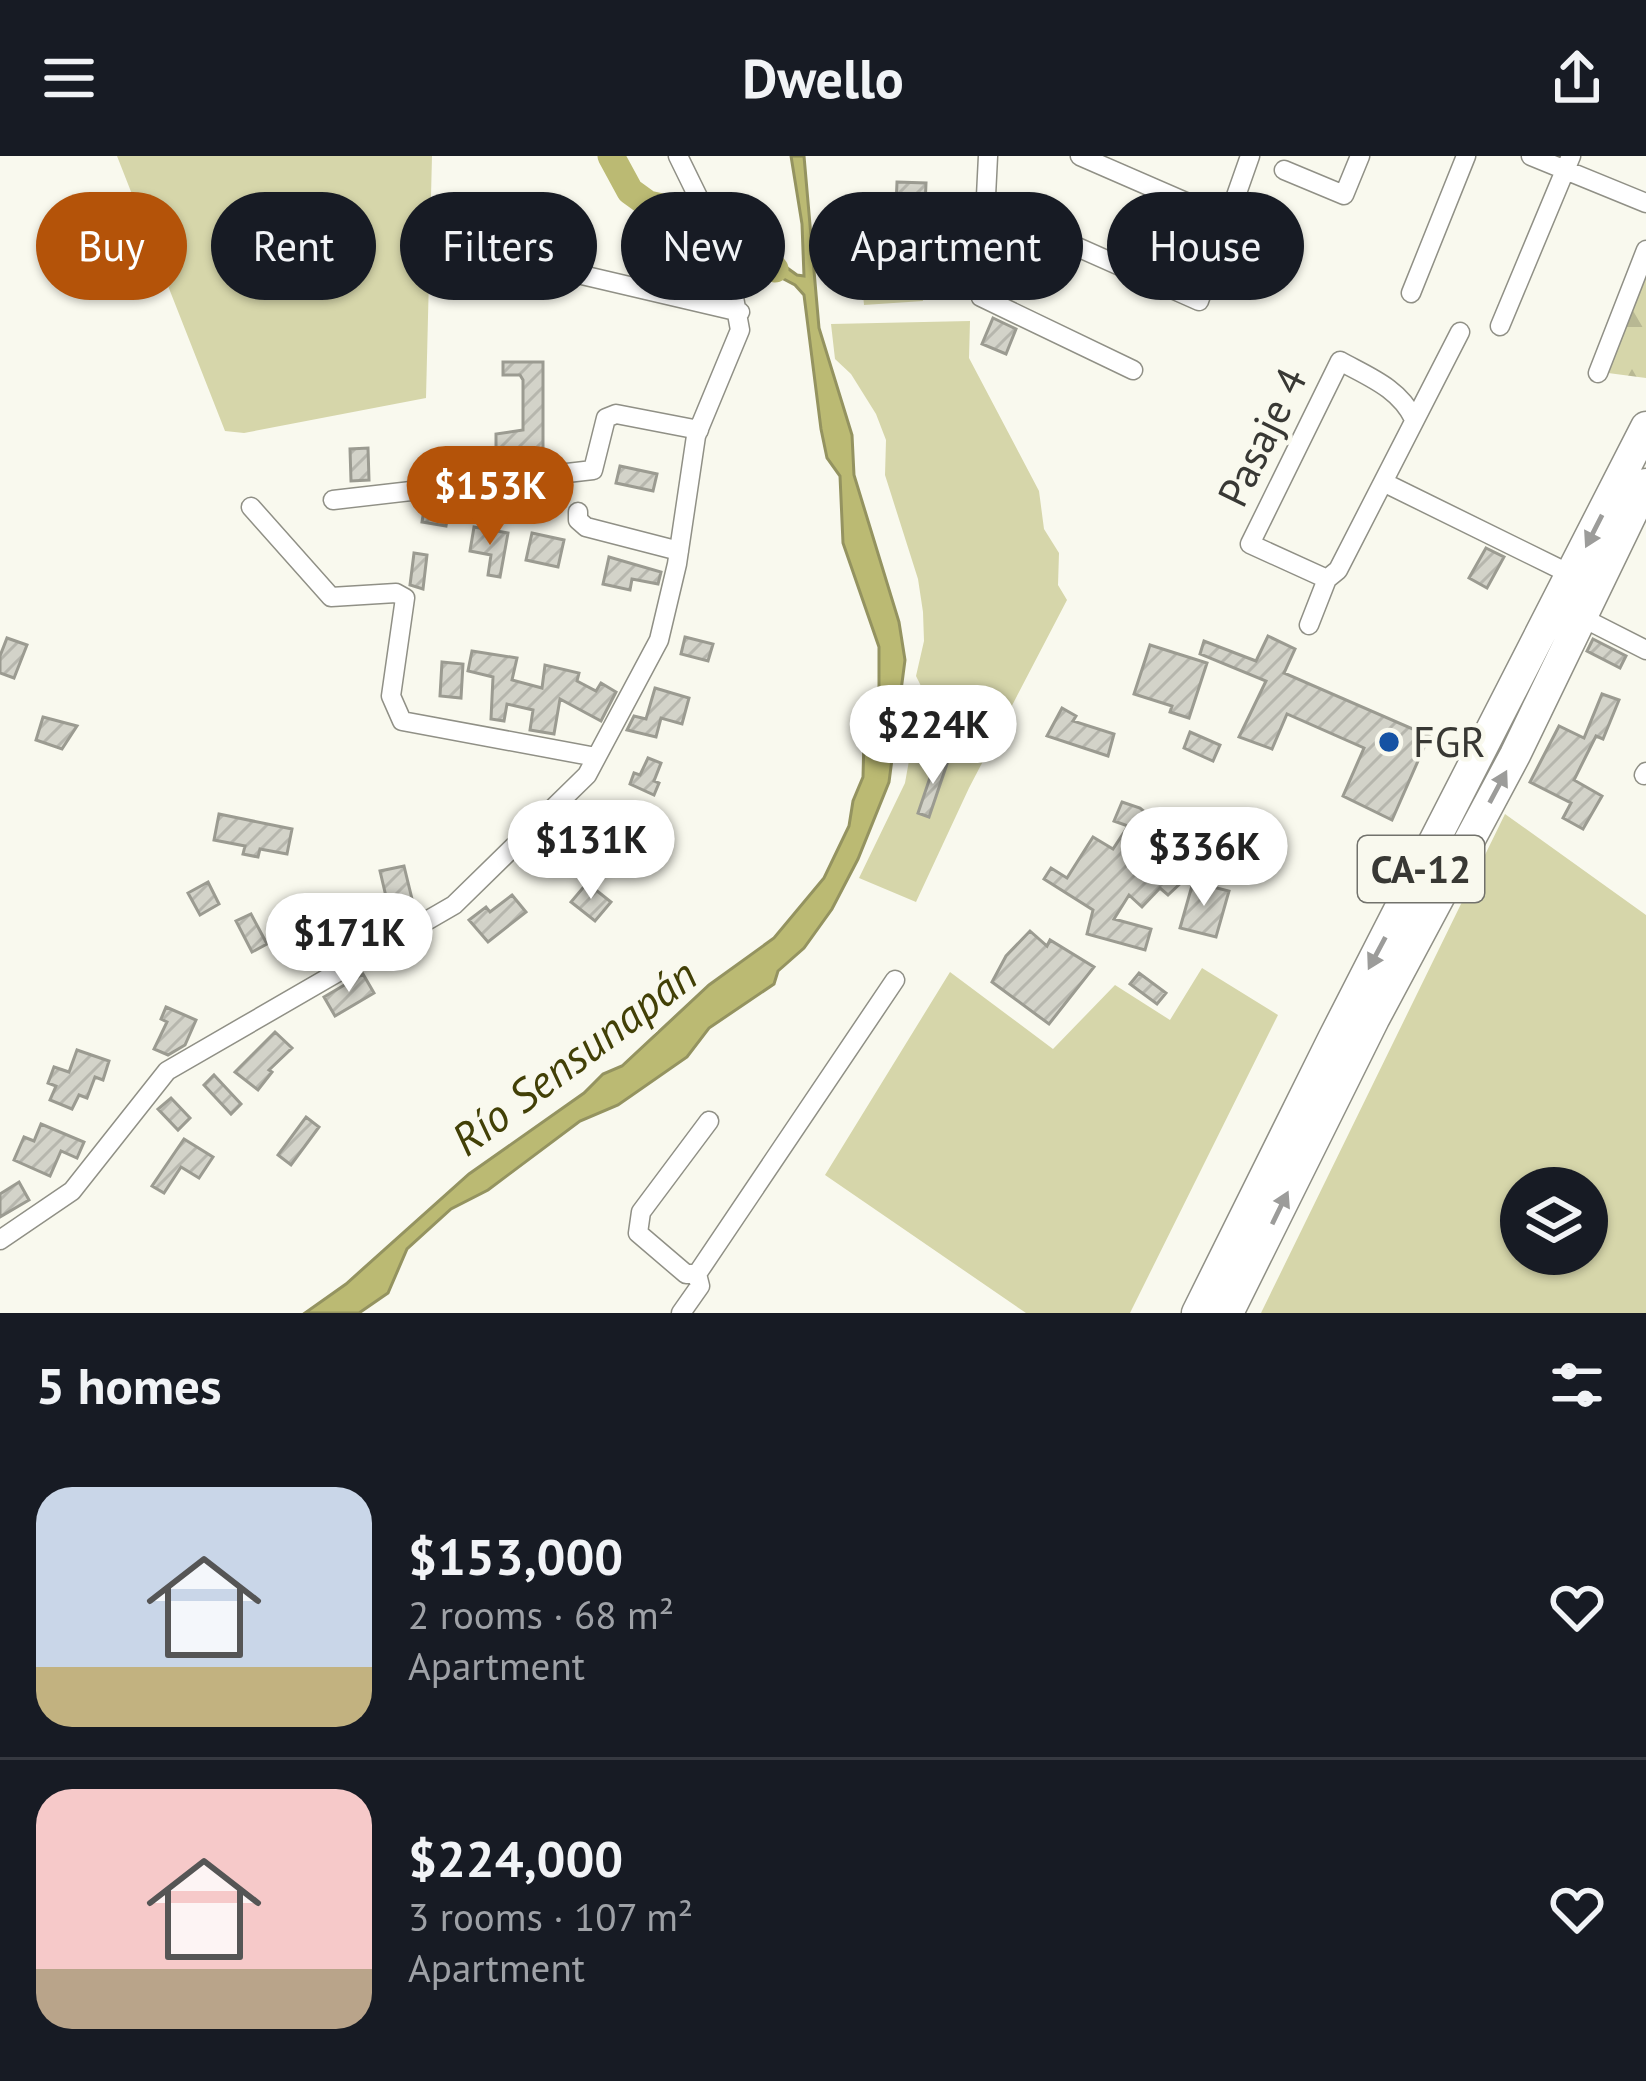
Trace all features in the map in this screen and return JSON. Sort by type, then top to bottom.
[{"type":"highway","name":"CA-12","points":[[1197,1313],[1646,427]]},
{"type":"highway","name":"CA-12","points":[[1228,1313],[1374,1019],[1583,618],[1646,484]]},
{"type":"street","points":[[0,1240],[72,1190],[167,1071],[454,905],[587,775],[659,640],[699,430],[740,330],[740,311],[718,236],[678,156]]},
{"type":"street","points":[[987,192],[988,156]]},
{"type":"street","points":[[1080,156],[1163,192]]},
{"type":"street","points":[[1237,192],[1250,156]]},
{"type":"street","points":[[1284,170],[1344,195],[1360,156]]},
{"type":"street","points":[[1411,293],[1466,156]]},
{"type":"street","points":[[1532,156],[1569,163],[1646,203]]},
{"type":"street","points":[[1500,326],[1569,163]]},
{"type":"street","points":[[1598,373],[1646,250]]},
{"type":"street","points":[[597,278],[740,311]]},
{"type":"street","points":[[987,300],[1133,370]]},
{"type":"street","points":[[1309,625],[1328,579],[1338,570],[1385,483],[1460,332]]},
{"type":"street","name":"Pasaje 4","points":[[1328,579],[1250,544],[1340,361],[1393,390],[1404,399],[1414,419]]},
{"type":"street","points":[[333,500],[593,470],[606,418],[616,414],[699,430]]},
{"type":"street","points":[[1385,483],[1572,575]]},
{"type":"street","points":[[251,507],[331,596],[396,593],[405,598],[391,696],[401,721],[596,758]]},
{"type":"street","points":[[578,512],[578,520],[586,527],[679,551]]},
{"type":"street","points":[[1583,618],[1646,650]]},
{"type":"street","points":[[681,1313],[700,1286],[697,1274],[895,980]]},
{"type":"street","points":[[697,1274],[686,1274],[638,1233],[637,1223],[709,1121]]},
{"type":"green space","points":[[117,156],[432,156],[431,192],[400,192],[400,300],[428,300],[426,398],[244,433],[225,431],[174,300],[187,300],[187,192],[131,192]]},
{"type":"green space","points":[[1646,274],[1646,378],[1608,373]]},
{"type":"green space","points":[[864,300],[923,301],[864,305]]},
{"type":"green space","points":[[970,321],[969,358],[1039,491],[1044,529],[1059,553],[1058,585],[1067,600],[916,902],[859,878],[905,783],[922,688],[916,676],[924,641],[923,612],[918,579],[885,475],[886,440],[851,374],[835,359],[831,324]]},
{"type":"green space","points":[[1505,814],[1646,915],[1646,1313],[1261,1313]]},
{"type":"green space","points":[[1202,968],[1278,1015],[1130,1313],[1026,1313],[825,1175],[950,972],[1053,1049],[1115,985],[1170,1020]]},
{"type":"shaded area","points":[[791,156],[804,156],[809,300],[817,300],[819,328],[852,435],[854,475],[899,622],[905,660],[889,782],[858,859],[832,909],[804,948],[778,971],[774,984],[709,1028],[687,1057],[618,1105],[580,1121],[488,1190],[451,1209],[407,1249],[388,1293],[359,1313],[305,1313],[346,1284],[469,1174],[584,1093],[603,1074],[622,1066],[709,985],[774,938],[824,878],[849,826],[863,777],[864,739],[879,687],[879,647],[843,543],[840,476],[827,458],[821,429],[804,295],[785,280],[785,266],[804,276],[802,224]]},
{"type":"building","points":[[897,182],[926,183],[926,192],[897,192]]},
{"type":"building","points":[[993,318],[1016,329],[1006,354],[982,344]]},
{"type":"building","points":[[503,362],[543,362],[543,462],[496,468],[496,434],[523,430],[523,380],[520,375],[503,375]]},
{"type":"building","points":[[368,448],[369,480],[351,481],[350,449]]},
{"type":"building","points":[[620,466],[657,474],[653,491],[616,483]]},
{"type":"building","points":[[425,504],[449,508],[446,526],[422,522]]},
{"type":"building","points":[[474,527],[508,533],[500,577],[488,575],[491,555],[470,551]]},
{"type":"building","points":[[532,533],[564,540],[558,567],[526,560]]},
{"type":"building","points":[[1486,548],[1504,557],[1487,588],[1469,578]]},
{"type":"building","points":[[414,553],[427,555],[423,589],[410,585]]},
{"type":"building","points":[[609,557],[661,572],[658,584],[632,579],[630,590],[603,584]]},
{"type":"building","name":"FGR","points":[[1268,636],[1295,649],[1284,673],[1429,736],[1392,820],[1343,796],[1364,748],[1287,714],[1272,749],[1239,737],[1266,681],[1200,654],[1204,641],[1256,661]]},
{"type":"building","points":[[685,637],[713,644],[708,661],[681,654]]},
{"type":"building","points":[[7,638],[27,645],[14,678],[0,673]]},
{"type":"building","points":[[1593,639],[1626,656],[1620,668],[1587,651]]},
{"type":"building","points":[[1150,645],[1207,663],[1189,718],[1170,712],[1172,706],[1134,694]]},
{"type":"building","points":[[472,651],[517,658],[512,680],[542,688],[545,665],[579,673],[577,681],[596,691],[601,683],[616,692],[601,721],[560,699],[554,734],[530,730],[533,710],[507,704],[504,721],[491,719],[493,677],[468,671]]},
{"type":"building","points":[[442,662],[463,664],[461,698],[440,696]]},
{"type":"building","points":[[655,688],[689,698],[682,724],[661,718],[656,737],[627,730],[634,716],[646,719]]},
{"type":"building","points":[[1602,694],[1619,700],[1603,739],[1596,736],[1574,780],[1602,796],[1583,829],[1563,818],[1571,803],[1530,782],[1559,726],[1584,738]]},
{"type":"building","points":[[1062,708],[1076,716],[1073,721],[1114,734],[1108,756],[1047,736]]},
{"type":"building","points":[[43,717],[77,726],[62,749],[36,740]]},
{"type":"building","points":[[1190,732],[1220,745],[1213,761],[1184,748]]},
{"type":"building","points":[[937,757],[948,761],[929,817],[918,813]]},
{"type":"building","points":[[648,758],[661,763],[654,795],[630,784]]},
{"type":"building","points":[[1122,802],[1140,808],[1193,851],[1174,877],[1184,880],[1168,895],[1160,888],[1142,907],[1129,895],[1114,919],[1151,929],[1145,950],[1087,934],[1093,910],[1044,879],[1051,868],[1067,878],[1093,837],[1113,849],[1128,826],[1114,821]]},
{"type":"building","points":[[606,803],[613,809],[609,814],[631,836],[621,846],[600,825],[584,844],[567,831],[577,818],[586,825]]},
{"type":"building","points":[[219,814],[292,829],[287,854],[260,849],[258,857],[243,854],[245,846],[214,840]]},
{"type":"building","points":[[404,866],[412,899],[388,905],[380,871]]},
{"type":"building","points":[[208,882],[219,904],[200,915],[188,893]]},
{"type":"building","points":[[1193,882],[1229,891],[1216,937],[1180,928]]},
{"type":"building","points":[[587,883],[611,902],[595,921],[571,902]]},
{"type":"building","points":[[512,895],[526,912],[488,942],[469,920],[486,907],[490,912]]},
{"type":"building","points":[[251,914],[267,944],[252,952],[236,921]]},
{"type":"building","points":[[1030,931],[1047,946],[1050,940],[1094,967],[1049,1024],[992,982],[1006,956]]},
{"type":"building","points":[[1139,973],[1166,993],[1157,1004],[1130,984]]},
{"type":"building","points":[[363,974],[374,993],[335,1016],[324,997]]},
{"type":"building","points":[[166,1007],[196,1020],[185,1045],[168,1055],[154,1049],[167,1022],[161,1019]]},
{"type":"building","points":[[275,1032],[292,1048],[269,1070],[258,1090],[235,1072]]},
{"type":"building","points":[[77,1050],[109,1061],[103,1080],[95,1077],[87,1098],[79,1095],[72,1109],[50,1100],[56,1086],[48,1083],[54,1067],[69,1072]]},
{"type":"building","points":[[214,1075],[241,1104],[231,1114],[204,1085]]},
{"type":"building","points":[[171,1098],[190,1118],[178,1130],[158,1109]]},
{"type":"building","points":[[306,1117],[319,1127],[291,1165],[278,1155]]},
{"type":"building","points":[[41,1124],[84,1142],[77,1158],[61,1151],[50,1176],[14,1160],[24,1137],[34,1141]]},
{"type":"building","points":[[184,1139],[213,1157],[199,1178],[181,1167],[164,1193],[152,1186]]},
{"type":"building","points":[[19,1182],[29,1200],[0,1217],[0,1194]]},
{"type":"waterway","points":[[611,156],[631,192]]},
{"type":"place","name":"FGR","points":[[1389,742]]},
{"type":"water label","name":"Río Sensunapán","points":[[574,1057]]}]
